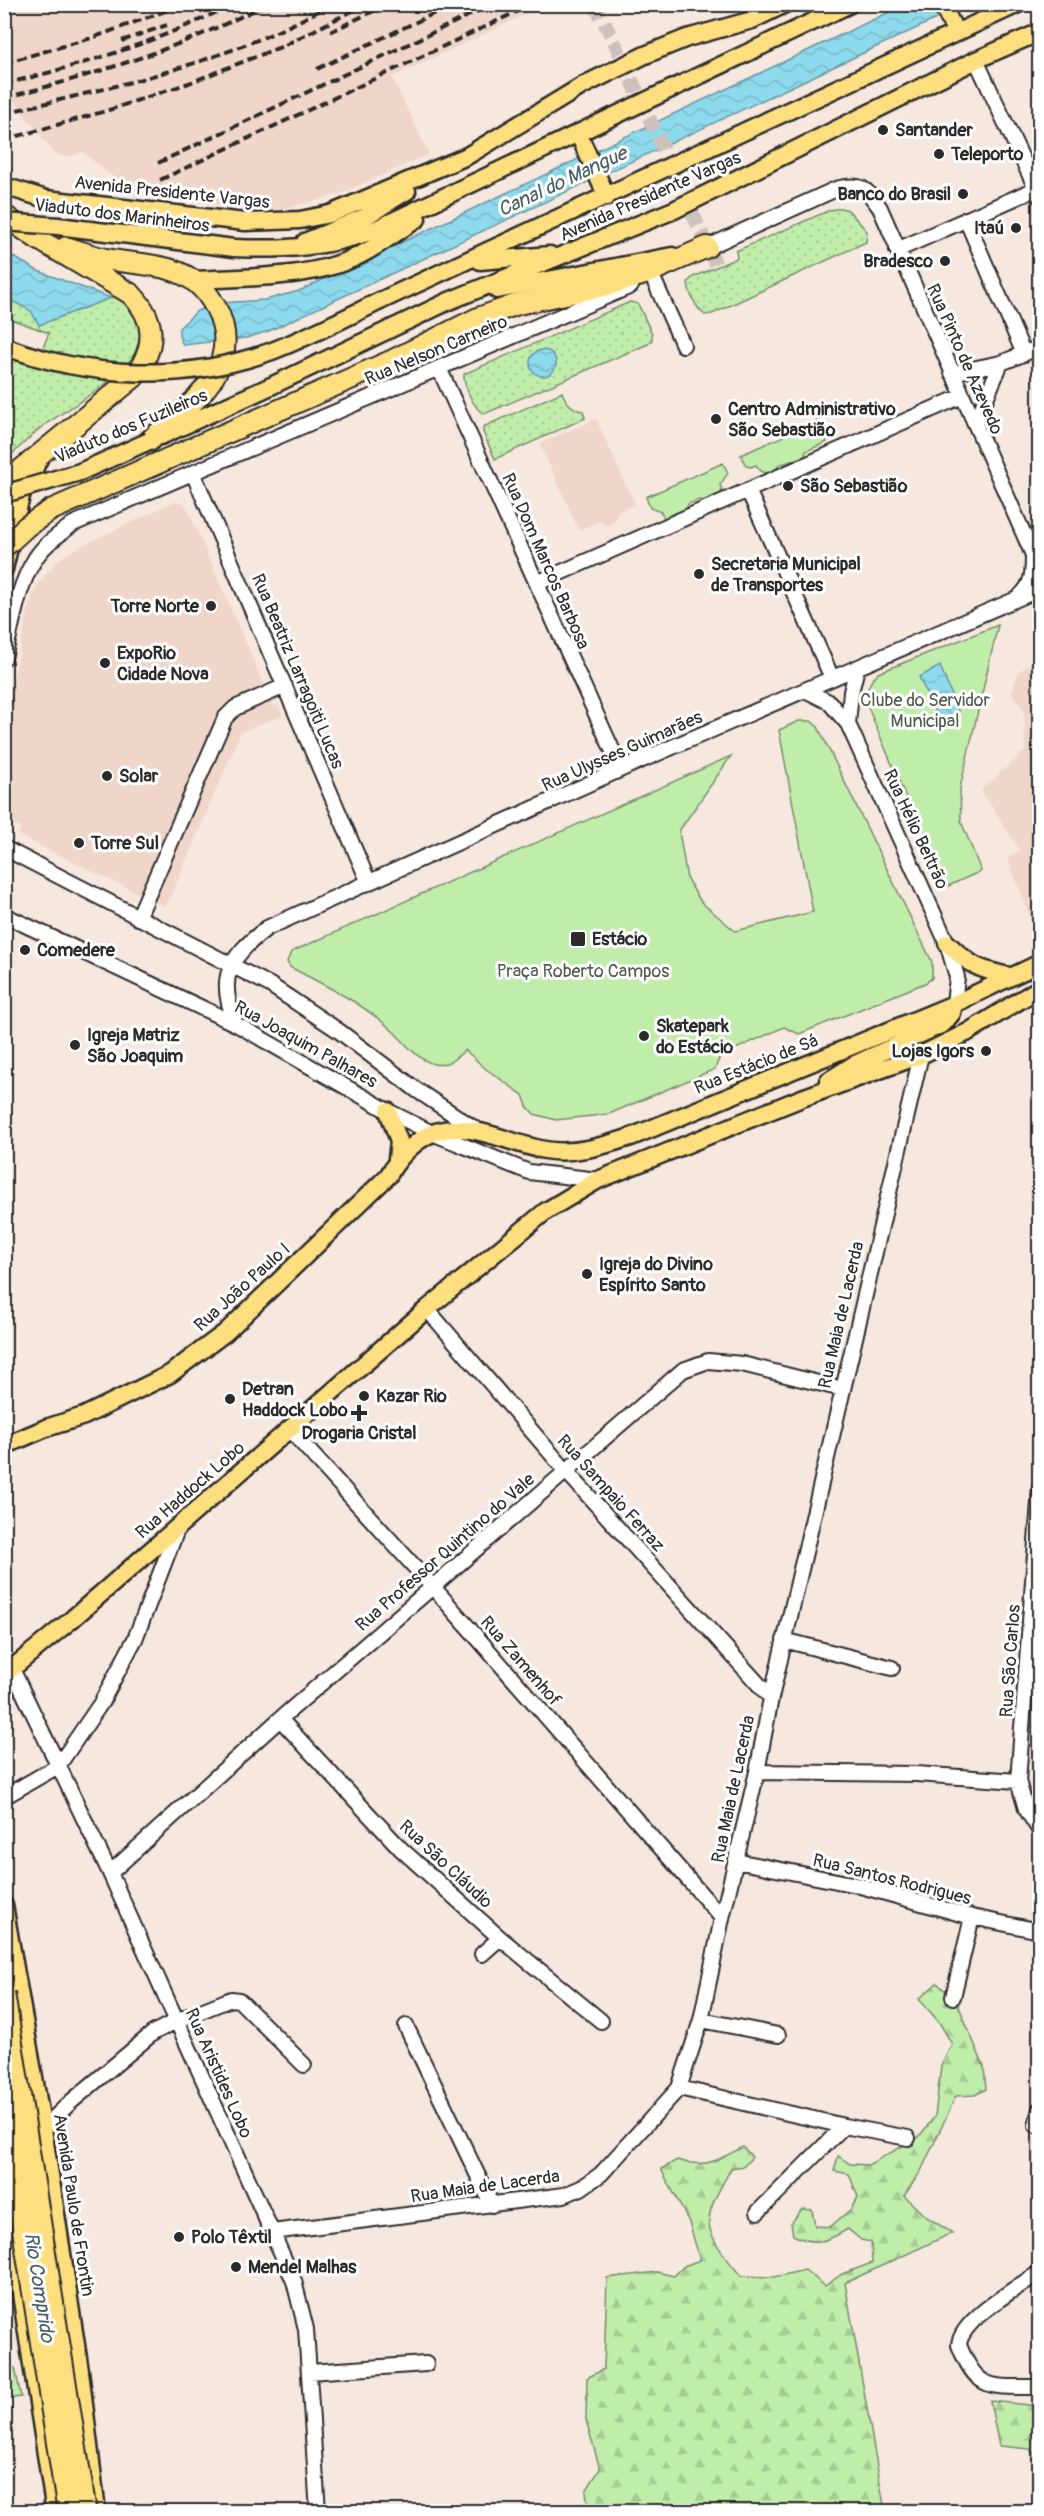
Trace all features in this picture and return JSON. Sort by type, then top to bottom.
[{"type":"highway","points":[[4,216],[38,240],[132,294],[147,315],[150,331],[150,349],[145,362],[134,377],[22,469],[4,493]]},
{"type":"highway","points":[[38,240],[105,258],[168,269],[195,280],[210,295],[223,321],[221,363],[214,379],[203,393],[149,441]]},
{"type":"highway","points":[[4,547],[27,526],[51,510],[87,492],[391,361],[499,309],[608,285],[645,274],[707,247]]},
{"type":"highway","points":[[4,1993],[86,2511]]},
{"type":"highway","points":[[4,2111],[69,2511]]},
{"type":"main road","name":"Avenida Presidente Vargas","points":[[4,186],[46,200],[245,222],[273,222],[330,214],[441,169],[479,149],[582,86],[645,55],[687,38],[752,20],[785,4]]},
{"type":"main road","points":[[290,249],[349,240],[850,4]]},
{"type":"main road","name":"Avenida Presidente Vargas","points":[[4,346],[54,363],[83,369],[152,373],[235,362],[272,351],[608,197],[1018,4]]},
{"type":"main road","points":[[945,11],[956,33]]},
{"type":"main road","name":"Avenida Presidente Vargas","points":[[271,386],[449,301],[674,210],[976,60],[1040,32]]},
{"type":"main road","points":[[579,133],[608,197]]},
{"type":"main road","points":[[290,249],[363,218],[441,169]]},
{"type":"main road","points":[[195,280],[277,276],[339,263],[359,256],[427,213],[429,203]]},
{"type":"main road","name":"Viaduto dos Marinheiros","points":[[4,222],[58,226],[234,248],[290,249]]},
{"type":"main road","points":[[449,301],[655,260],[707,247]]},
{"type":"main road","points":[[461,264],[509,257],[544,256],[576,249]]},
{"type":"main road","name":"Viaduto dos Fuzileiros","points":[[4,493],[80,472],[271,386]]},
{"type":"main road","points":[[4,569],[21,496],[32,470],[45,450]]},
{"type":"main road","points":[[947,943],[977,969],[1010,976]]},
{"type":"main road","name":"Rua Estácio de Sá","points":[[479,1131],[544,1150],[566,1152],[597,1148],[631,1137],[954,1004],[1040,963]]},
{"type":"main road","points":[[598,1180],[802,1098],[921,1054],[968,1032],[1040,988]]},
{"type":"main road","points":[[802,1098],[853,1065],[943,1024],[952,1012],[954,1004]]},
{"type":"main road","points":[[388,1110],[399,1141],[397,1159]]},
{"type":"main road","name":"Rua João Paulo I","points":[[4,1446],[46,1428],[84,1416],[170,1374],[226,1332],[388,1176],[397,1159],[432,1133],[452,1128],[479,1131]]},
{"type":"main road","name":"Rua Haddock Lobo","points":[[8,1672],[427,1309],[546,1211],[598,1180]]},
{"type":"main road","name":"Avenida Paulo de Frontin","points":[[4,1905],[80,2371],[97,2511]]},
{"type":"main road","points":[[4,2185],[55,2511]]},
{"type":"main road","points":[[34,2378],[80,2371]]},
{"type":"street","points":[[897,250],[966,219],[1038,191],[976,60]]},
{"type":"street","name":"Rua Nelson Carneiro","points":[[4,658],[20,596],[35,558],[50,542],[73,524],[653,278],[707,247],[836,189],[856,185]]},
{"type":"street","name":"Rua Pinto de Azevedo","points":[[856,185],[864,189],[880,208],[1036,558],[1029,587],[1016,599]]},
{"type":"street","points":[[966,219],[1024,354]]},
{"type":"street","points":[[653,278],[683,345]]},
{"type":"street","points":[[952,373],[1001,363],[1040,347]]},
{"type":"street","points":[[975,424],[1001,363]]},
{"type":"street","name":"Rua Dom Marcos Barbosa","points":[[439,368],[621,770]]},
{"type":"street","points":[[537,583],[962,396]]},
{"type":"street","name":"Rua Beatriz Larragoiti Lucas","points":[[193,473],[369,883]]},
{"type":"street","points":[[748,490],[832,678]]},
{"type":"street","name":"Rua Ulysses Guimarães","points":[[231,965],[248,943],[267,928],[621,770],[1040,589]]},
{"type":"street","points":[[848,724],[851,692],[857,668]]},
{"type":"street","points":[[138,918],[225,718],[235,708],[285,686]]},
{"type":"street","name":"Rua Hélio Beltrão","points":[[805,690],[829,702],[848,724],[947,943],[957,977],[954,1004]]},
{"type":"street","name":"Rua Joaquim Palhares","points":[[4,848],[270,985],[339,1031],[418,1091],[479,1131]]},
{"type":"street","name":"Rua Joaquim Palhares","points":[[4,915],[236,1024],[432,1133],[529,1172],[598,1180]]},
{"type":"street","points":[[231,965],[226,988],[236,1024]]},
{"type":"street","name":"Rua Maia de Lacerda","points":[[272,2232],[557,2196],[581,2187],[601,2174],[679,2088],[701,2019],[722,1917],[757,1772],[784,1640],[921,1054]]},
{"type":"street","name":"Rua Sampaio Ferraz","points":[[427,1309],[566,1471],[771,1698]]},
{"type":"street","name":"Rua Professor Quintino do Vale","points":[[110,1873],[280,1719],[683,1370],[708,1361],[742,1364],[842,1389]]},
{"type":"street","name":"Rua Zamenhof","points":[[290,1430],[433,1587],[722,1917]]},
{"type":"street","name":"Rua São Carlos","points":[[1040,1488],[1018,1781],[1026,1809],[1040,1831]]},
{"type":"street","points":[[4,1797],[58,1766],[100,1703],[135,1639],[179,1525]]},
{"type":"street","points":[[784,1640],[892,1668]]},
{"type":"street","name":"Rua Aristides Lobo","points":[[8,1672],[58,1766],[110,1873],[294,2282],[302,2309],[309,2372],[318,2506]]},
{"type":"street","name":"Rua São Cláudio","points":[[280,1719],[401,1849],[500,1938],[601,2021]]},
{"type":"street","points":[[757,1772],[916,1774],[1018,1781]]},
{"type":"street","name":"Rua Santos Rodrigues","points":[[736,1861],[857,1885],[972,1917],[1040,1930]]},
{"type":"street","points":[[953,1997],[972,1917]]},
{"type":"street","points":[[482,1954],[500,1938]]},
{"type":"street","points":[[4,2166],[153,2033],[176,2020],[235,1998],[304,2065]]},
{"type":"street","points":[[701,2019],[778,2036]]},
{"type":"street","points":[[406,2026],[492,2205]]},
{"type":"street","points":[[679,2088],[844,2126],[908,2138]]},
{"type":"street","points":[[1036,2125],[1040,2109]]},
{"type":"street","points":[[759,2212],[844,2126]]},
{"type":"street","points":[[1040,2272],[976,2318],[964,2331],[959,2345],[972,2373],[980,2382],[991,2386],[1040,2387]]},
{"type":"street","points":[[309,2372],[426,2364]]},
{"type":"street","points":[[305,2511],[318,2506]]},
{"type":"shaded area","points":[[4,5],[546,5],[392,77],[429,154],[338,195],[281,209],[246,209],[125,192],[126,187],[82,152],[72,156],[62,156],[54,152],[5,90]]},
{"type":"shaded area","points":[[596,419],[635,504],[616,513],[616,519],[610,525],[599,521],[579,530],[540,444]]},
{"type":"shaded area","points":[[174,502],[183,503],[187,507],[273,706],[278,705],[283,715],[241,732],[166,907],[18,835],[21,828],[13,824],[10,830],[5,828],[5,719],[29,607],[35,589],[47,573],[58,560],[73,550]]},
{"type":"shaded area","points":[[1039,659],[1039,941],[1008,858],[1020,850],[981,790],[1025,751],[1024,710],[1012,693],[1018,672]]},
{"type":"green space","points":[[841,208],[848,210],[867,231],[866,242],[712,314],[705,315],[696,305],[688,282],[693,277],[737,258],[736,251],[830,210]]},
{"type":"green space","points":[[4,287],[49,317],[125,292],[137,315],[141,332],[135,352],[114,377],[43,426],[5,460],[5,351],[36,364],[49,333],[5,317]]},
{"type":"green space","points":[[630,302],[638,304],[652,334],[652,340],[648,344],[484,414],[473,402],[465,384],[464,374]]},
{"type":"green space","points":[[562,392],[565,399],[575,409],[583,411],[585,418],[495,459],[483,427]]},
{"type":"green space","points":[[817,421],[827,442],[806,451],[804,457],[778,465],[777,471],[769,474],[761,471],[756,465],[746,466],[741,455]]},
{"type":"green space","points":[[723,463],[728,473],[720,485],[722,490],[719,497],[707,502],[699,500],[688,504],[686,511],[667,519],[661,512],[650,508],[646,497]]},
{"type":"green space","name":"Clube do Servidor Municipal","points":[[998,625],[960,788],[961,821],[981,871],[944,888],[867,705],[867,691],[878,673]]},
{"type":"green space","name":"Praça Roberto Campos","points":[[799,721],[811,721],[818,727],[932,962],[932,978],[925,983],[799,1034],[784,1027],[720,1056],[715,1069],[609,1114],[556,1120],[534,1114],[527,1106],[523,1095],[486,1069],[465,1050],[443,1064],[428,1062],[371,1013],[345,996],[290,967],[287,962],[291,952],[731,756],[679,831],[687,879],[701,902],[735,931],[813,912],[779,730]]},
{"type":"green space","points":[[937,1983],[957,2002],[984,2067],[986,2089],[975,2095],[956,2096],[921,2171],[904,2196],[925,2216],[952,2233],[845,2283],[885,2511],[614,2511],[613,2508],[588,2506],[586,2491],[600,2469],[586,2420],[587,2378],[604,2369],[607,2278],[657,2272],[674,2276],[684,2266],[700,2260],[689,2222],[661,2169],[677,2160],[696,2164],[712,2162],[743,2147],[752,2157],[744,2166],[731,2168],[713,2202],[709,2217],[713,2237],[741,2276],[774,2277],[805,2270],[825,2286],[842,2274],[872,2263],[871,2242],[861,2240],[848,2229],[827,2240],[808,2241],[793,2235],[791,2223],[802,2209],[812,2210],[815,2226],[830,2227],[851,2209],[858,2197],[849,2174],[834,2171],[838,2156],[850,2164],[868,2165],[918,2138],[935,2116],[941,2066],[952,2044],[939,2022],[919,1999]]},
{"type":"green space","points":[[15,2368],[21,2397],[5,2399],[5,2370]]},
{"type":"green space","points":[[990,2401],[1039,2406],[1039,2462],[1030,2449],[999,2446]]},
{"type":"water","name":"Canal do Mangue","points":[[904,5],[966,5],[269,331],[246,338],[183,345],[179,336],[179,328],[197,311],[219,303],[265,300],[299,291]]},
{"type":"water","points":[[5,252],[38,271],[111,298],[39,325],[31,311],[5,297]]},
{"type":"water","points":[[543,350],[552,354],[556,363],[552,372],[543,376],[534,372],[530,363],[534,354]]},
{"type":"water","points":[[940,666],[959,713],[939,721],[919,677]]},
{"type":"waterway","name":"Rio Comprido","points":[[4,2063],[16,2136]]},
{"type":"tunnel","points":[[594,4],[612,37],[718,269]]},
{"type":"railway","points":[[4,63],[92,38],[184,4]]},
{"type":"railway","points":[[4,84],[63,69],[150,41],[233,4]]},
{"type":"railway","points":[[4,98],[71,80],[171,47],[266,4]]},
{"type":"railway","points":[[4,113],[130,82],[213,57],[293,24],[331,4]]},
{"type":"railway","points":[[4,140],[106,111],[189,83],[283,46],[366,4]]},
{"type":"railway","points":[[330,32],[388,4]]},
{"type":"railway","points":[[317,69],[454,4]]},
{"type":"railway","points":[[158,163],[493,4]]},
{"type":"railway","points":[[160,180],[533,4]]},
{"type":"railway","points":[[122,41],[167,25]]},
{"type":"place","name":"Santander","points":[[883,130]]},
{"type":"place","name":"Teleporto","points":[[939,154]]},
{"type":"place","name":"Banco do Brasil","points":[[963,194]]},
{"type":"place","name":"Itaú","points":[[1016,228]]},
{"type":"place","name":"Bradesco","points":[[945,261]]},
{"type":"place","name":"Centro Administrativo São Sebastião","points":[[716,419]]},
{"type":"place","name":"São Sebastião","points":[[788,486]]},
{"type":"place","name":"Secretaria Municipal de Transportes","points":[[699,574]]},
{"type":"place","name":"Torre Norte","points":[[211,606]]},
{"type":"place","name":"ExpoRio Cidade Nova","points":[[105,663]]},
{"type":"place","name":"Solar","points":[[107,776]]},
{"type":"place","name":"Torre Sul","points":[[79,843]]},
{"type":"place","name":"Estácio","points":[[578,939]]},
{"type":"place","name":"Comedere","points":[[25,950]]},
{"type":"place","name":"Skatepark do Estácio","points":[[644,1036]]},
{"type":"place","name":"Igreja Matriz São Joaquim","points":[[75,1045]]},
{"type":"place","name":"Lojas Igors","points":[[986,1051]]},
{"type":"place","name":"Igreja do Divino Espírito Santo","points":[[587,1274]]},
{"type":"place","name":"Kazar Rio","points":[[364,1396]]},
{"type":"place","name":"Detran Haddock Lobo","points":[[230,1399]]},
{"type":"place","name":"Drogaria Cristal","points":[[359,1413]]},
{"type":"place","name":"Polo Têxtil","points":[[179,2237]]},
{"type":"place","name":"Mendel Malhas","points":[[236,2267]]}]
